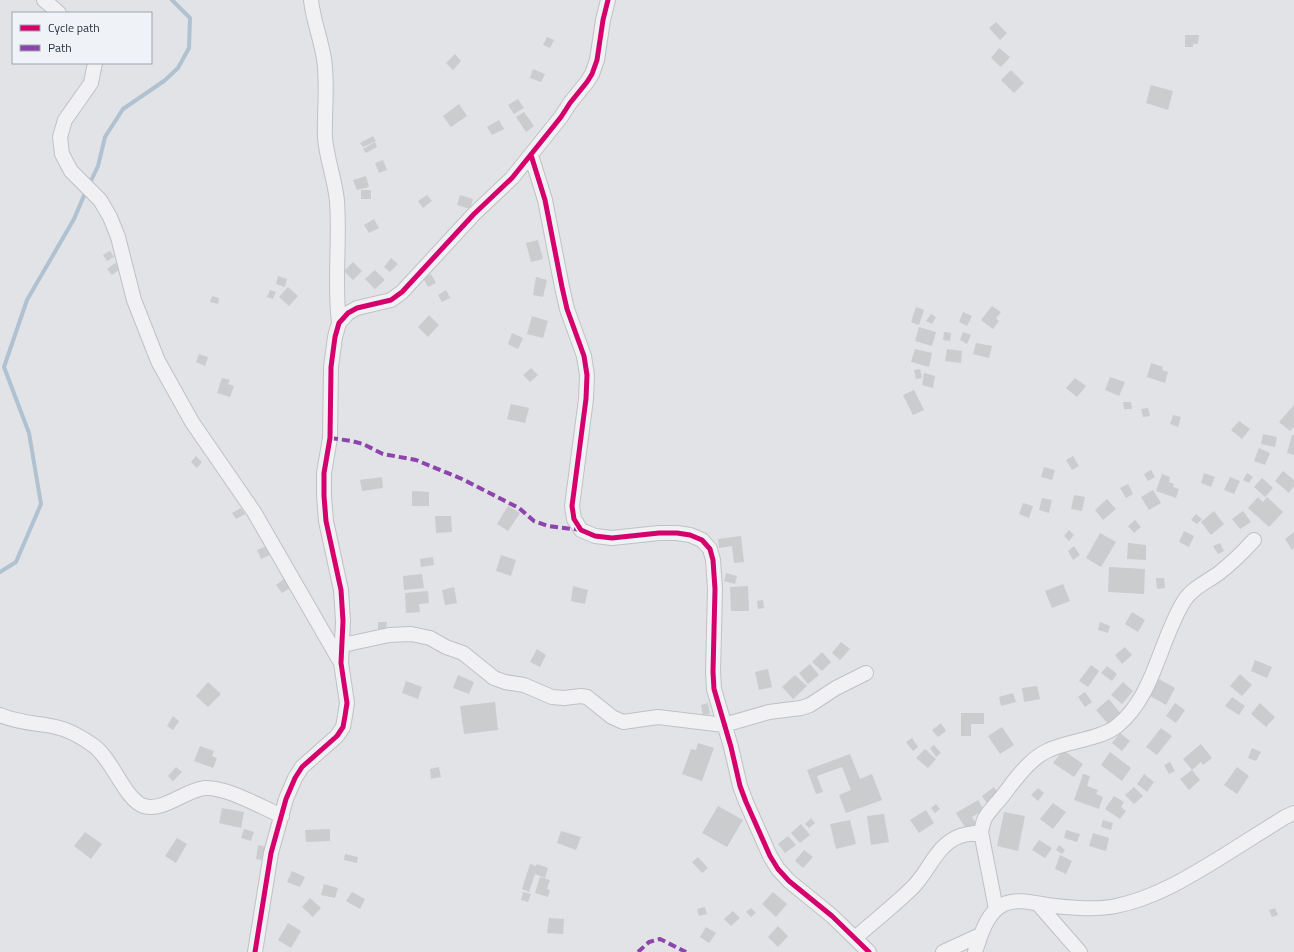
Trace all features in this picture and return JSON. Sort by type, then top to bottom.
[{"type":"street","points":[[44,0],[58,12]]},
{"type":"street","points":[[255,952],[271,853],[286,799],[295,778],[302,767],[337,736],[343,727],[346,703],[341,663],[343,621],[341,590],[326,520],[324,496],[324,473],[330,438],[331,367],[335,337],[339,323],[337,297],[337,202],[326,140],[326,77],[324,59],[312,11],[311,0]]},
{"type":"street","points":[[339,323],[348,313],[357,308],[391,300],[402,292],[474,214],[512,178],[561,117],[592,74],[597,60],[603,20],[608,0]]},
{"type":"street","points":[[95,64],[91,84],[65,120],[60,137],[62,154],[71,171],[100,200],[110,217],[118,236],[134,300],[158,361],[192,422],[254,512],[341,663]]},
{"type":"street","points":[[531,155],[545,200],[567,309],[584,356],[587,375],[586,399],[572,506],[574,519],[581,530],[595,536],[612,538],[659,533],[677,533],[690,535],[702,540],[710,549],[713,560],[715,589],[714,689],[742,792],[770,856],[778,869],[789,881],[832,916],[869,952]]},
{"type":"street","points":[[996,909],[981,832],[986,816],[1020,775],[1039,756],[1058,746],[1102,733],[1116,727],[1129,716],[1141,697],[1175,616],[1184,600],[1199,586],[1218,574],[1236,559],[1254,540]]},
{"type":"street","points":[[342,645],[389,635],[411,634],[430,638],[446,647],[463,653],[490,675],[505,682],[524,685],[552,697],[587,697],[612,717],[629,722],[658,717],[724,725],[769,712],[801,708],[810,705],[836,688],[866,673]]},
{"type":"street","points":[[0,715],[21,722],[58,727],[84,739],[96,747],[106,759],[132,798],[138,804],[146,807],[154,807],[164,804],[191,791],[204,788],[230,792],[282,816]]},
{"type":"street","points":[[975,952],[980,935],[989,918],[996,909],[1005,904],[1016,901],[1095,909],[1116,906],[1139,900],[1170,888],[1285,817],[1294,813]]},
{"type":"street","points":[[855,938],[922,878],[942,847],[961,836],[981,832]]},
{"type":"street","points":[[1038,904],[1080,952]]},
{"type":"street","points":[[943,952],[980,935]]},
{"type":"building","points":[[996,22],[1007,33],[1000,40],[989,28]]},
{"type":"building","points":[[1185,35],[1199,35],[1198,44],[1193,44],[1193,47],[1185,47]]},
{"type":"building","points":[[547,37],[554,40],[550,48],[543,45]]},
{"type":"building","points":[[999,48],[1010,57],[1001,67],[991,58]]},
{"type":"building","points":[[455,54],[461,61],[453,70],[446,63]]},
{"type":"building","points":[[533,69],[545,74],[541,82],[530,78]]},
{"type":"building","points":[[1011,70],[1024,83],[1014,93],[1001,80]]},
{"type":"building","points":[[1151,85],[1173,91],[1168,110],[1146,103]]},
{"type":"building","points":[[518,99],[524,108],[514,114],[508,105]]},
{"type":"building","points":[[459,104],[467,116],[451,127],[443,116]]},
{"type":"building","points":[[524,112],[534,126],[526,132],[516,117]]},
{"type":"building","points":[[499,120],[504,129],[492,135],[487,127]]},
{"type":"building","points":[[373,136],[376,141],[363,147],[360,143]]},
{"type":"building","points":[[375,142],[377,147],[366,153],[363,149]]},
{"type":"building","points":[[383,160],[387,170],[379,173],[375,163]]},
{"type":"building","points":[[366,176],[369,187],[357,190],[353,180]]},
{"type":"building","points":[[361,190],[371,190],[371,199],[361,199]]},
{"type":"building","points":[[427,195],[432,201],[423,208],[418,201]]},
{"type":"building","points":[[460,195],[473,199],[470,209],[457,205]]},
{"type":"building","points":[[374,219],[379,228],[369,233],[364,225]]},
{"type":"building","points":[[538,240],[543,259],[531,262],[526,243]]},
{"type":"building","points":[[110,251],[114,257],[107,261],[103,255]]},
{"type":"building","points":[[391,258],[398,264],[390,272],[384,267]]},
{"type":"building","points":[[353,262],[362,271],[353,280],[344,271]]},
{"type":"building","points":[[115,263],[120,269],[112,275],[107,269]]},
{"type":"building","points":[[375,270],[385,280],[375,289],[365,279]]},
{"type":"building","points":[[431,274],[436,283],[428,287],[423,278]]},
{"type":"building","points":[[278,276],[287,279],[285,287],[276,284]]},
{"type":"building","points":[[536,277],[547,280],[543,297],[533,295]]},
{"type":"building","points":[[288,287],[298,296],[289,306],[279,297]]},
{"type":"building","points":[[270,290],[276,292],[273,299],[267,297]]},
{"type":"building","points":[[446,290],[450,298],[442,302],[438,295]]},
{"type":"building","points":[[212,296],[219,298],[218,304],[210,302]]},
{"type":"building","points":[[992,306],[1001,312],[996,318],[999,321],[993,329],[981,320]]},
{"type":"building","points":[[916,307],[924,310],[919,325],[911,322]]},
{"type":"building","points":[[963,312],[972,316],[967,326],[959,322]]},
{"type":"building","points":[[931,314],[936,317],[932,324],[926,321]]},
{"type":"building","points":[[429,315],[439,325],[428,337],[418,327]]},
{"type":"building","points":[[532,316],[548,321],[543,338],[527,334]]},
{"type":"building","points":[[919,327],[936,332],[932,346],[915,341]]},
{"type":"building","points":[[944,332],[951,333],[950,341],[943,340]]},
{"type":"building","points":[[963,332],[971,335],[967,344],[960,340]]},
{"type":"building","points":[[512,333],[523,338],[518,349],[508,344]]},
{"type":"building","points":[[976,343],[992,346],[989,358],[973,354]]},
{"type":"building","points":[[915,349],[932,353],[929,367],[911,362]]},
{"type":"building","points":[[947,349],[962,351],[961,363],[945,361]]},
{"type":"building","points":[[199,354],[208,357],[205,366],[196,362]]},
{"type":"building","points":[[1151,363],[1163,367],[1162,370],[1168,372],[1165,383],[1147,377]]},
{"type":"building","points":[[531,368],[538,375],[530,382],[523,375]]},
{"type":"building","points":[[920,369],[922,378],[916,379],[914,370]]},
{"type":"building","points":[[924,373],[935,376],[933,388],[922,385]]},
{"type":"building","points":[[1110,377],[1125,382],[1119,396],[1105,390]]},
{"type":"building","points":[[222,378],[230,380],[228,384],[234,386],[230,397],[217,393]]},
{"type":"building","points":[[1075,378],[1086,386],[1077,397],[1066,388]]},
{"type":"building","points":[[914,390],[924,410],[913,415],[903,395]]},
{"type":"building","points":[[1123,402],[1131,402],[1132,409],[1124,409]]},
{"type":"building","points":[[511,404],[529,408],[525,423],[507,419]]},
{"type":"building","points":[[1294,405],[1294,427],[1290,431],[1279,422]]},
{"type":"building","points":[[1148,408],[1150,416],[1143,417],[1141,409]]},
{"type":"building","points":[[1173,415],[1181,417],[1178,427],[1170,424]]},
{"type":"building","points":[[1239,421],[1250,429],[1242,439],[1231,430]]},
{"type":"building","points":[[1263,434],[1277,437],[1275,447],[1261,444]]},
{"type":"building","points":[[1292,435],[1294,435],[1294,455],[1287,453]]},
{"type":"building","points":[[1259,448],[1270,453],[1265,465],[1254,461]]},
{"type":"building","points":[[196,456],[202,462],[197,468],[191,462]]},
{"type":"building","points":[[1073,456],[1079,466],[1072,470],[1066,460]]},
{"type":"building","points":[[1044,467],[1055,470],[1052,480],[1041,477]]},
{"type":"building","points":[[1151,470],[1155,477],[1148,481],[1144,474]]},
{"type":"building","points":[[1283,471],[1294,480],[1294,486],[1289,493],[1275,481]]},
{"type":"building","points":[[1204,473],[1215,477],[1211,487],[1201,483]]},
{"type":"building","points":[[1247,473],[1253,477],[1249,483],[1243,480]]},
{"type":"building","points":[[1162,474],[1170,477],[1169,482],[1174,484],[1173,487],[1179,489],[1176,498],[1156,491]]},
{"type":"building","points":[[382,477],[383,488],[362,491],[360,480]]},
{"type":"building","points":[[1230,477],[1240,481],[1234,494],[1224,490]]},
{"type":"building","points":[[1262,478],[1273,488],[1265,497],[1254,487]]},
{"type":"building","points":[[1128,484],[1133,494],[1126,498],[1120,488]]},
{"type":"building","points":[[1153,490],[1161,503],[1149,510],[1141,497]]},
{"type":"building","points":[[412,491],[429,492],[429,506],[412,506]]},
{"type":"building","points":[[1074,495],[1085,497],[1082,511],[1071,509]]},
{"type":"building","points":[[1258,497],[1263,502],[1267,497],[1283,512],[1269,527],[1248,508]]},
{"type":"building","points":[[1042,498],[1052,500],[1049,513],[1039,510]]},
{"type":"building","points":[[1107,499],[1116,509],[1103,520],[1095,510]]},
{"type":"building","points":[[1023,503],[1033,506],[1029,518],[1019,514]]},
{"type":"building","points":[[508,506],[520,513],[508,531],[497,524]]},
{"type":"building","points":[[241,508],[245,514],[236,519],[232,513]]},
{"type":"building","points":[[1214,511],[1224,524],[1211,535],[1201,522]]},
{"type":"building","points":[[1243,511],[1251,522],[1240,529],[1232,519]]},
{"type":"building","points":[[1196,514],[1202,519],[1197,524],[1191,520]]},
{"type":"building","points":[[435,516],[451,516],[452,532],[436,533]]},
{"type":"building","points":[[1135,520],[1141,527],[1134,533],[1128,526]]},
{"type":"building","points":[[1069,530],[1074,535],[1069,541],[1064,536]]},
{"type":"building","points":[[1184,531],[1194,536],[1189,547],[1179,542]]},
{"type":"building","points":[[1294,532],[1294,548],[1292,550],[1285,539]]},
{"type":"building","points":[[1100,533],[1116,542],[1101,567],[1086,558]]},
{"type":"building","points":[[741,536],[744,562],[734,563],[732,546],[719,548],[718,539]]},
{"type":"building","points":[[1128,543],[1146,545],[1146,560],[1127,559]]},
{"type":"building","points":[[1220,543],[1224,551],[1218,554],[1213,546]]},
{"type":"building","points":[[267,546],[270,555],[261,559],[257,550]]},
{"type":"building","points":[[1074,546],[1080,555],[1073,560],[1068,551]]},
{"type":"building","points":[[501,555],[516,560],[511,576],[496,571]]},
{"type":"building","points":[[433,557],[434,565],[421,567],[420,559]]},
{"type":"building","points":[[1109,567],[1145,569],[1144,594],[1108,592]]},
{"type":"building","points":[[726,573],[737,576],[735,584],[724,581]]},
{"type":"building","points":[[422,574],[424,588],[404,590],[403,576]]},
{"type":"building","points":[[1156,578],[1164,578],[1165,588],[1157,589]]},
{"type":"building","points":[[284,579],[290,588],[282,593],[276,585]]},
{"type":"building","points":[[1063,584],[1070,601],[1052,608],[1045,591]]},
{"type":"building","points":[[573,586],[588,590],[585,604],[571,601]]},
{"type":"building","points":[[748,586],[749,611],[731,611],[730,587]]},
{"type":"building","points":[[454,587],[457,603],[445,605],[442,590]]},
{"type":"building","points":[[428,591],[429,603],[419,604],[420,612],[406,613],[405,593]]},
{"type":"building","points":[[763,600],[764,608],[758,609],[757,601]]},
{"type":"building","points":[[1132,612],[1145,620],[1138,632],[1125,624]]},
{"type":"building","points":[[378,622],[387,622],[386,629],[378,629]]},
{"type":"building","points":[[1100,622],[1110,626],[1108,633],[1098,630]]},
{"type":"building","points":[[841,642],[850,649],[840,660],[832,653]]},
{"type":"building","points":[[1125,647],[1132,655],[1122,664],[1115,655]]},
{"type":"building","points":[[537,649],[546,655],[540,667],[530,662]]},
{"type":"building","points":[[822,652],[831,662],[822,671],[812,662]]},
{"type":"building","points":[[1255,660],[1272,667],[1267,678],[1251,671]]},
{"type":"building","points":[[810,664],[819,675],[808,684],[799,673]]},
{"type":"building","points":[[1091,665],[1099,671],[1088,687],[1079,681]]},
{"type":"building","points":[[1107,666],[1117,674],[1112,681],[1101,673]]},
{"type":"building","points":[[768,669],[772,687],[759,690],[755,672]]},
{"type":"building","points":[[1240,674],[1252,685],[1242,696],[1230,686]]},
{"type":"building","points":[[458,675],[474,682],[469,694],[453,688]]},
{"type":"building","points":[[795,675],[807,686],[793,699],[782,687]]},
{"type":"building","points":[[1159,679],[1175,688],[1166,705],[1150,696]]},
{"type":"building","points":[[406,681],[422,687],[418,699],[402,693]]},
{"type":"building","points":[[208,682],[221,694],[208,707],[196,696]]},
{"type":"building","points":[[1123,682],[1133,691],[1122,704],[1111,695]]},
{"type":"building","points":[[1037,686],[1040,699],[1024,702],[1022,688]]},
{"type":"building","points":[[1085,692],[1092,702],[1085,707],[1078,697]]},
{"type":"building","points":[[1013,693],[1016,702],[1001,706],[999,697]]},
{"type":"building","points":[[1232,697],[1245,706],[1239,715],[1225,706]]},
{"type":"building","points":[[1109,699],[1121,714],[1109,725],[1096,710]]},
{"type":"building","points":[[495,702],[498,730],[464,734],[460,706]]},
{"type":"building","points":[[708,703],[710,714],[703,715],[701,705]]},
{"type":"building","points":[[1175,703],[1185,710],[1176,723],[1166,716]]},
{"type":"building","points":[[1260,703],[1275,717],[1266,727],[1251,714]]},
{"type":"building","points":[[961,713],[984,713],[984,724],[971,724],[971,736],[961,736]]},
{"type":"building","points":[[173,716],[179,721],[173,730],[167,726]]},
{"type":"building","points":[[941,723],[946,731],[938,737],[932,730]]},
{"type":"building","points":[[1002,727],[1014,745],[1000,754],[988,736]]},
{"type":"building","points":[[1161,728],[1172,736],[1157,755],[1146,747]]},
{"type":"building","points":[[1120,733],[1130,741],[1122,751],[1112,743]]},
{"type":"building","points":[[912,738],[918,747],[913,751],[906,742]]},
{"type":"building","points":[[698,743],[714,748],[702,781],[682,774],[691,749],[696,750]]},
{"type":"building","points":[[1201,744],[1212,758],[1203,765],[1201,762],[1192,770],[1183,759]]},
{"type":"building","points":[[934,745],[941,753],[936,757],[930,748]]},
{"type":"building","points":[[200,746],[214,751],[212,756],[217,758],[213,768],[194,761]]},
{"type":"building","points":[[1252,748],[1261,752],[1256,761],[1248,758]]},
{"type":"building","points":[[925,749],[936,759],[928,768],[916,758]]},
{"type":"building","points":[[1063,750],[1083,764],[1074,777],[1053,763]]},
{"type":"building","points":[[1110,752],[1131,768],[1122,781],[1101,765]]},
{"type":"building","points":[[850,754],[860,779],[872,774],[882,800],[846,813],[839,795],[851,790],[842,767],[817,776],[823,792],[816,794],[807,770]]},
{"type":"building","points":[[1170,762],[1175,771],[1169,774],[1164,765]]},
{"type":"building","points":[[176,767],[182,772],[173,781],[168,776]]},
{"type":"building","points":[[439,767],[441,777],[431,779],[430,769]]},
{"type":"building","points":[[1237,767],[1249,776],[1237,794],[1224,785]]},
{"type":"building","points":[[1192,770],[1200,780],[1189,790],[1180,779]]},
{"type":"building","points":[[1083,774],[1090,776],[1087,786],[1098,790],[1096,794],[1103,797],[1099,809],[1074,800]]},
{"type":"building","points":[[1144,774],[1154,782],[1147,792],[1137,784]]},
{"type":"building","points":[[994,787],[1000,796],[988,805],[982,796]]},
{"type":"building","points":[[1134,787],[1143,796],[1134,804],[1125,795]]},
{"type":"building","points":[[1038,788],[1044,793],[1038,801],[1031,795]]},
{"type":"building","points":[[1114,796],[1124,802],[1121,807],[1126,811],[1120,819],[1105,809]]},
{"type":"building","points":[[978,800],[984,810],[972,817],[978,826],[968,832],[956,813]]},
{"type":"building","points":[[1053,803],[1066,812],[1053,829],[1040,819]]},
{"type":"building","points":[[936,804],[940,809],[935,813],[931,808]]},
{"type":"building","points":[[718,806],[743,820],[727,847],[702,833]]},
{"type":"building","points":[[222,808],[244,812],[241,828],[219,823]]},
{"type":"building","points":[[926,810],[934,823],[919,833],[910,820]]},
{"type":"building","points":[[1004,812],[1025,816],[1018,851],[997,846]]},
{"type":"building","points":[[884,814],[889,842],[871,845],[867,816]]},
{"type":"building","points":[[811,818],[815,823],[809,828],[805,824]]},
{"type":"building","points":[[850,820],[856,844],[836,849],[830,824]]},
{"type":"building","points":[[1103,820],[1113,823],[1111,830],[1101,827]]},
{"type":"building","points":[[801,824],[810,835],[800,843],[791,833]]},
{"type":"building","points":[[244,829],[254,832],[251,841],[241,838]]},
{"type":"building","points":[[330,829],[330,841],[306,842],[305,830]]},
{"type":"building","points":[[1066,830],[1080,834],[1077,842],[1064,838]]},
{"type":"building","points":[[561,831],[581,837],[576,850],[557,843]]},
{"type":"building","points":[[85,832],[102,844],[91,859],[74,846]]},
{"type":"building","points":[[1093,833],[1109,838],[1106,851],[1089,846]]},
{"type":"building","points":[[788,836],[796,845],[785,853],[778,844]]},
{"type":"building","points":[[177,838],[187,844],[176,863],[165,856]]},
{"type":"building","points":[[1039,840],[1052,848],[1045,858],[1032,850]]},
{"type":"building","points":[[258,845],[267,847],[264,860],[256,859]]},
{"type":"building","points":[[1059,845],[1065,850],[1062,854],[1056,850]]},
{"type":"building","points":[[804,850],[813,857],[803,868],[795,861]]},
{"type":"building","points":[[345,854],[358,857],[357,863],[344,860]]},
{"type":"building","points":[[1060,855],[1072,861],[1066,874],[1055,869]]},
{"type":"building","points":[[698,857],[708,868],[702,873],[692,862]]},
{"type":"building","points":[[530,864],[536,866],[537,864],[548,868],[545,878],[535,874],[529,892],[522,889]]},
{"type":"building","points":[[292,871],[305,877],[300,887],[287,882]]},
{"type":"building","points":[[540,877],[550,880],[547,889],[550,890],[548,897],[535,893]]},
{"type":"building","points":[[324,884],[338,888],[335,898],[321,895]]},
{"type":"building","points":[[352,892],[365,899],[360,909],[346,901]]},
{"type":"building","points":[[523,892],[531,894],[528,902],[521,900]]},
{"type":"building","points":[[773,892],[787,904],[776,917],[762,904]]},
{"type":"building","points":[[310,898],[321,908],[313,917],[302,907]]},
{"type":"building","points":[[705,907],[707,914],[699,916],[697,909]]},
{"type":"building","points":[[751,908],[756,913],[751,917],[746,912]]},
{"type":"building","points":[[1275,908],[1278,915],[1272,917],[1269,910]]},
{"type":"building","points":[[733,911],[740,918],[731,926],[724,919]]},
{"type":"building","points":[[549,918],[564,919],[563,934],[547,933]]},
{"type":"building","points":[[288,923],[301,931],[291,948],[278,940]]},
{"type":"building","points":[[778,926],[788,936],[778,947],[768,937]]},
{"type":"building","points":[[706,927],[716,933],[709,943],[700,937]]},
{"type":"waterway","points":[[89,185],[98,166],[105,137],[123,109],[164,81],[178,68],[189,48],[190,18],[172,0]]},
{"type":"waterway","points":[[0,572],[16,562],[41,504],[29,433],[4,367],[27,300],[74,219],[86,191]]},
{"type":"marked path","points":[[330,438],[352,441],[363,444],[383,454],[416,460],[462,479],[519,508],[534,521],[548,526],[581,530]]},
{"type":"marked path","points":[[638,952],[649,942],[660,939],[686,952]]},
{"type":"cycle path","points":[[255,952],[271,853],[286,799],[295,778],[302,767],[337,736],[343,727],[347,703],[341,663],[343,621],[341,590],[326,521],[324,496],[324,473],[330,438],[331,367],[335,337],[339,323],[348,313],[357,308],[391,300],[402,292],[474,214],[512,178],[561,117],[592,74],[597,60],[603,20],[608,0]]},
{"type":"cycle path","points":[[531,155],[545,200],[567,309],[584,356],[587,375],[586,399],[572,506],[574,519],[581,530],[595,536],[612,538],[659,533],[677,533],[690,535],[702,540],[710,549],[713,560],[715,589],[714,689],[731,747],[740,786],[746,802],[770,856],[778,869],[789,881],[832,916],[869,952]]}]
